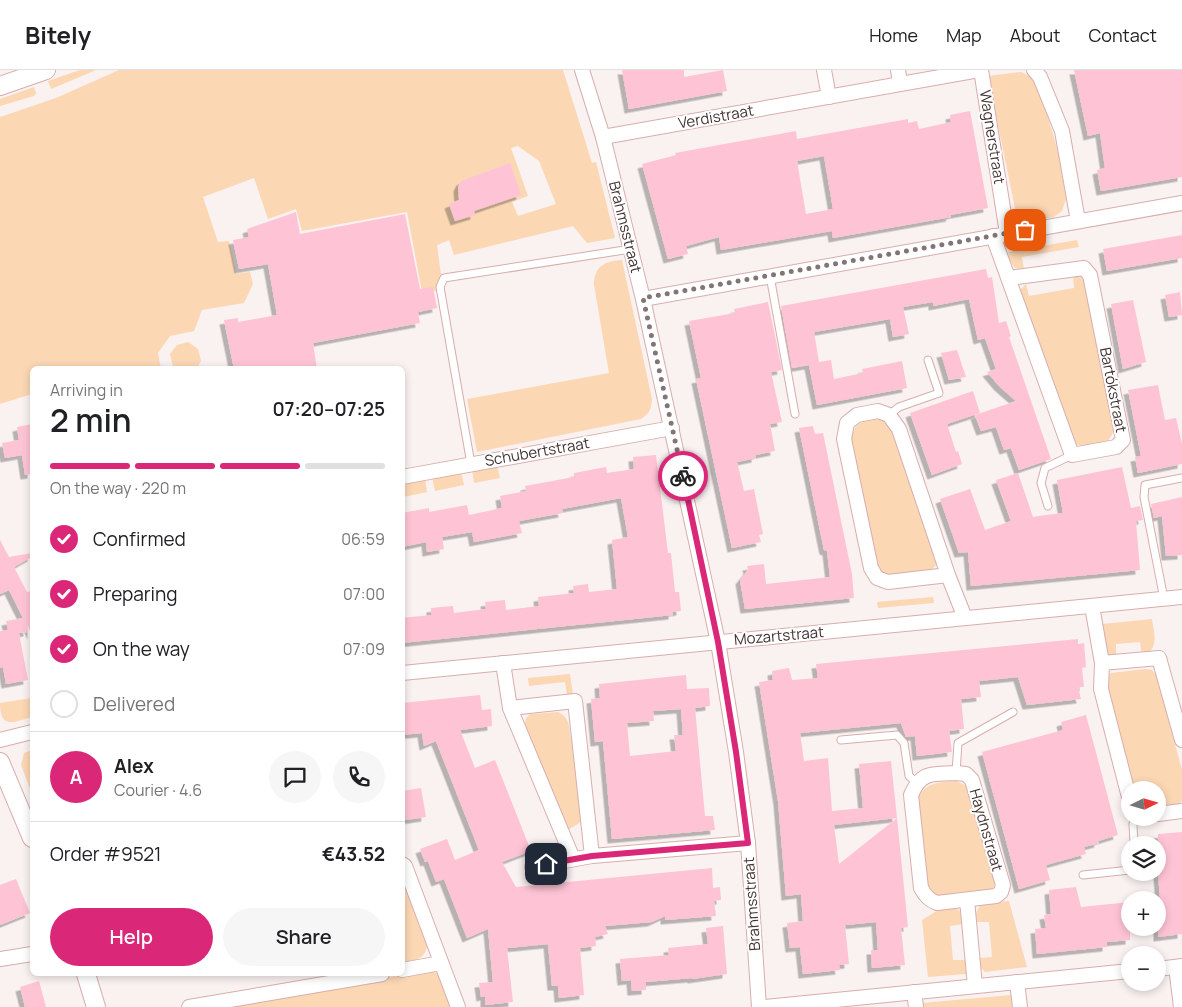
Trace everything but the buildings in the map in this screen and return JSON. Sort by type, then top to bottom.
[{"type":"street","name":"Brahmsstraat","points":[[582,70],[603,137],[643,298],[718,642],[736,752],[748,843],[759,1007]]},
{"type":"street","points":[[824,70],[829,97]]},
{"type":"street","name":"Verdistraat","points":[[603,137],[829,97],[899,77],[980,70]]},
{"type":"street","name":"Wagnerstraat","points":[[980,70],[1000,235]]},
{"type":"street","points":[[1034,70],[1040,77],[1062,131],[1078,220]]},
{"type":"street","points":[[0,86],[37,71]]},
{"type":"street","points":[[643,298],[1182,203]]},
{"type":"street","points":[[1000,235],[1009,278],[1072,455]]},
{"type":"street","name":"Bartókstraat","points":[[1009,278],[1084,268],[1090,275],[1123,440],[1116,447],[1072,455]]},
{"type":"street","points":[[948,575],[888,582],[878,578],[871,568],[844,439],[847,423],[857,415],[878,411],[889,415],[899,428],[964,618]]},
{"type":"street","name":"Schubertstraat","points":[[405,476],[672,428]]},
{"type":"street","name":"Mozartstraat","points":[[405,673],[1182,597]]},
{"type":"street","points":[[1092,606],[1102,664],[1101,689],[1125,781]]},
{"type":"street","points":[[1102,664],[1159,658],[1182,740]]},
{"type":"street","points":[[503,663],[510,708],[573,859]]},
{"type":"street","points":[[510,708],[575,701],[592,856]]},
{"type":"street","points":[[0,740],[30,732]]},
{"type":"street","points":[[0,762],[30,833]]},
{"type":"street","name":"Haydnstraat","points":[[956,773],[966,774],[972,780],[1003,885],[1001,892],[996,896],[937,903],[931,901],[921,888],[911,795],[916,782],[924,776],[956,773]]},
{"type":"street","points":[[1166,813],[1182,810]]},
{"type":"street","points":[[532,867],[592,856],[748,843]]},
{"type":"street","points":[[405,866],[458,1007]]},
{"type":"street","points":[[967,900],[975,986]]},
{"type":"street","points":[[0,959],[30,954]]},
{"type":"street","points":[[405,970],[441,964]]},
{"type":"street","points":[[1166,968],[1179,967],[1181,1007]]},
{"type":"street","points":[[765,1007],[1121,972]]},
{"type":"street","points":[[87,976],[96,1007]]},
{"type":"street","points":[[189,1007],[370,976]]},
{"type":"street","points":[[1017,982],[1020,1007]]},
{"type":"street","points":[[914,992],[916,1007]]},
{"type":"lane","points":[[471,464],[440,287],[444,278],[631,249]]},
{"type":"lane","points":[[770,276],[795,414]]},
{"type":"lane","points":[[889,415],[899,407],[939,393],[928,360]]},
{"type":"lane","points":[[1048,506],[1040,482],[1044,468],[1072,455]]},
{"type":"lane","points":[[1164,599],[1144,497],[1145,485],[1182,478]]},
{"type":"lane","name":"Haydnstraat","points":[[956,773],[958,743],[1013,712]]},
{"type":"lane","points":[[841,740],[897,735],[904,743],[909,776],[916,782]]},
{"type":"lane","points":[[1083,874],[1121,871]]},
{"type":"shaded area","points":[[80,70],[96,70],[51,89],[48,81]]},
{"type":"shaded area","points":[[119,70],[563,70],[592,163],[596,162],[615,238],[587,243],[573,226],[454,255],[449,240],[437,245],[441,275],[436,291],[422,292],[407,212],[302,231],[296,209],[268,219],[254,178],[203,197],[218,242],[229,241],[236,274],[250,272],[253,284],[244,303],[202,310],[194,331],[170,336],[158,353],[160,366],[30,366],[30,395],[0,404],[0,117],[56,98]],"holes":[[[518,146],[539,161],[556,204],[518,216],[512,202],[528,196],[511,148]]]},
{"type":"shaded area","points":[[1021,72],[1030,76],[1039,87],[1059,155],[1066,199],[1062,211],[1054,217],[1018,223],[988,76]]},
{"type":"shaded area","points":[[34,87],[36,93],[34,96],[0,106],[0,99]]},
{"type":"shaded area","points":[[1077,240],[1079,247],[1022,257],[1024,269],[1015,268],[1010,261],[1008,252]]},
{"type":"shaded area","points":[[622,260],[652,399],[648,413],[641,419],[477,452],[467,399],[609,373],[594,285],[598,269],[606,263]]},
{"type":"shaded area","points":[[1073,275],[1079,276],[1085,281],[1115,424],[1110,438],[1106,442],[1089,447],[1075,444],[1020,293],[1026,284],[1029,296],[1074,288]]},
{"type":"shaded area","points":[[188,342],[198,349],[201,361],[198,366],[173,366],[170,354],[177,345]]},
{"type":"shaded area","points":[[868,419],[885,421],[895,434],[938,559],[934,567],[928,571],[908,574],[882,573],[877,564],[852,443],[852,434],[855,428]]},
{"type":"shaded area","points":[[497,465],[500,478],[474,483],[472,469]]},
{"type":"shaded area","points":[[461,472],[464,485],[435,491],[432,477]]},
{"type":"shaded area","points":[[425,479],[427,492],[405,497],[405,483]]},
{"type":"shaded area","points":[[933,597],[934,603],[878,608],[877,602]]},
{"type":"shaded area","points":[[1152,619],[1155,641],[1148,653],[1142,655],[1140,642],[1116,644],[1116,657],[1111,656],[1105,649],[1102,624]]},
{"type":"shaded area","points":[[1145,669],[1152,670],[1156,675],[1182,770],[1182,801],[1176,806],[1166,808],[1166,781],[1132,781],[1105,685],[1111,673]]},
{"type":"shaded area","points":[[570,674],[573,695],[567,695],[565,682],[529,686],[528,678]]},
{"type":"shaded area","points":[[30,698],[30,718],[14,722],[5,721],[2,717],[0,703]]},
{"type":"shaded area","points":[[558,712],[567,720],[572,740],[581,822],[566,831],[524,726],[526,718],[531,713]]},
{"type":"shaded area","points":[[30,751],[30,789],[21,765],[24,753]]},
{"type":"shaded area","points":[[956,781],[969,787],[995,880],[994,887],[991,890],[937,897],[930,893],[926,886],[918,798],[929,786]]},
{"type":"shaded area","points":[[405,888],[427,946],[424,954],[415,960],[405,962]]},
{"type":"shaded area","points":[[1009,901],[1027,967],[985,972],[981,968],[980,958],[992,957],[989,922],[976,922],[978,909],[990,902]]},
{"type":"shaded area","points":[[953,907],[960,911],[963,924],[950,926],[953,960],[966,960],[966,974],[928,977],[922,920],[940,909]]},
{"type":"shaded area","points":[[429,970],[434,972],[442,979],[453,1007],[220,1007],[395,976],[405,976],[405,974]]},
{"type":"shaded area","points":[[1011,995],[1012,1007],[923,1007],[922,1003]]},
{"type":"way so far","points":[[683,476],[643,298],[1025,230]]},
{"type":"route","points":[[546,864],[592,856],[748,843],[736,752],[718,642],[683,476]]}]
